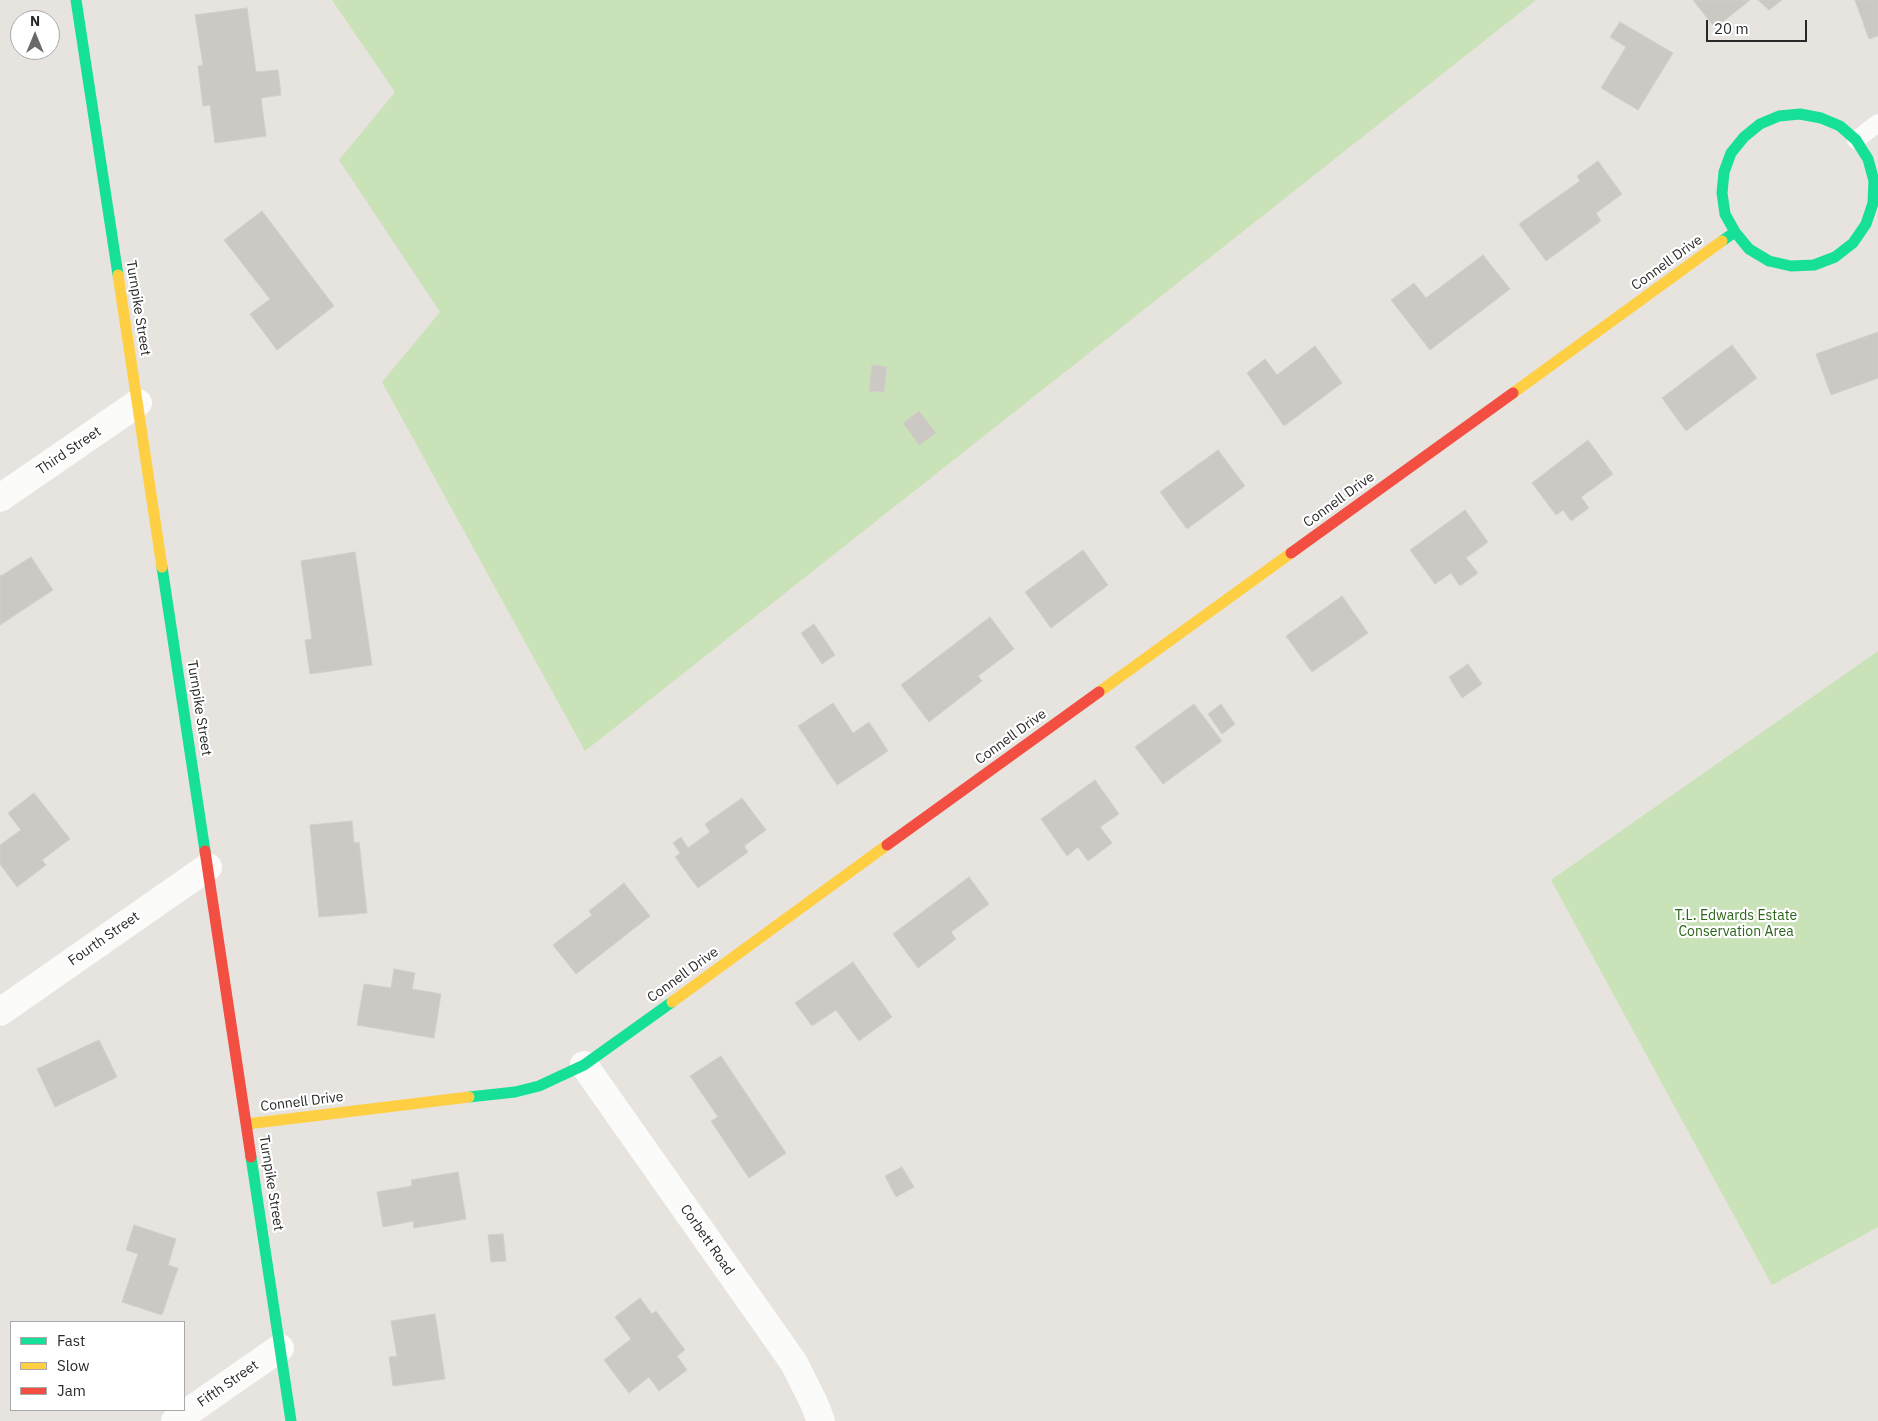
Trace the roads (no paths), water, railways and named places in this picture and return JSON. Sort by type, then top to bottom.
[{"type":"street","name":"Turnpike Street","points":[[76,0],[291,1421]]},
{"type":"street","points":[[1800,114],[1821,118],[1840,126],[1856,140],[1868,159],[1874,181],[1873,203],[1866,224],[1853,243],[1835,257],[1814,265],[1791,266],[1769,261],[1750,249],[1734,232],[1725,214],[1722,193],[1724,172],[1731,154],[1744,137],[1760,124],[1780,116],[1800,114]]},
{"type":"street","name":"Connell Drive","points":[[247,1124],[515,1092],[539,1086],[584,1065],[1734,232]]},
{"type":"street","name":"Third Street","points":[[0,498],[138,403]]},
{"type":"street","name":"Fourth Street","points":[[0,1012],[208,867]]},
{"type":"street","name":"Corbett Road","points":[[584,1065],[794,1363],[821,1421]]},
{"type":"street","name":"Fifth Street","points":[[175,1421],[280,1348]]},
{"type":"lane","points":[[1856,140],[1878,123]]},
{"type":"park label","name":"T.L. Edwards Estate Conservation Area","points":[[1736,924]]}]
